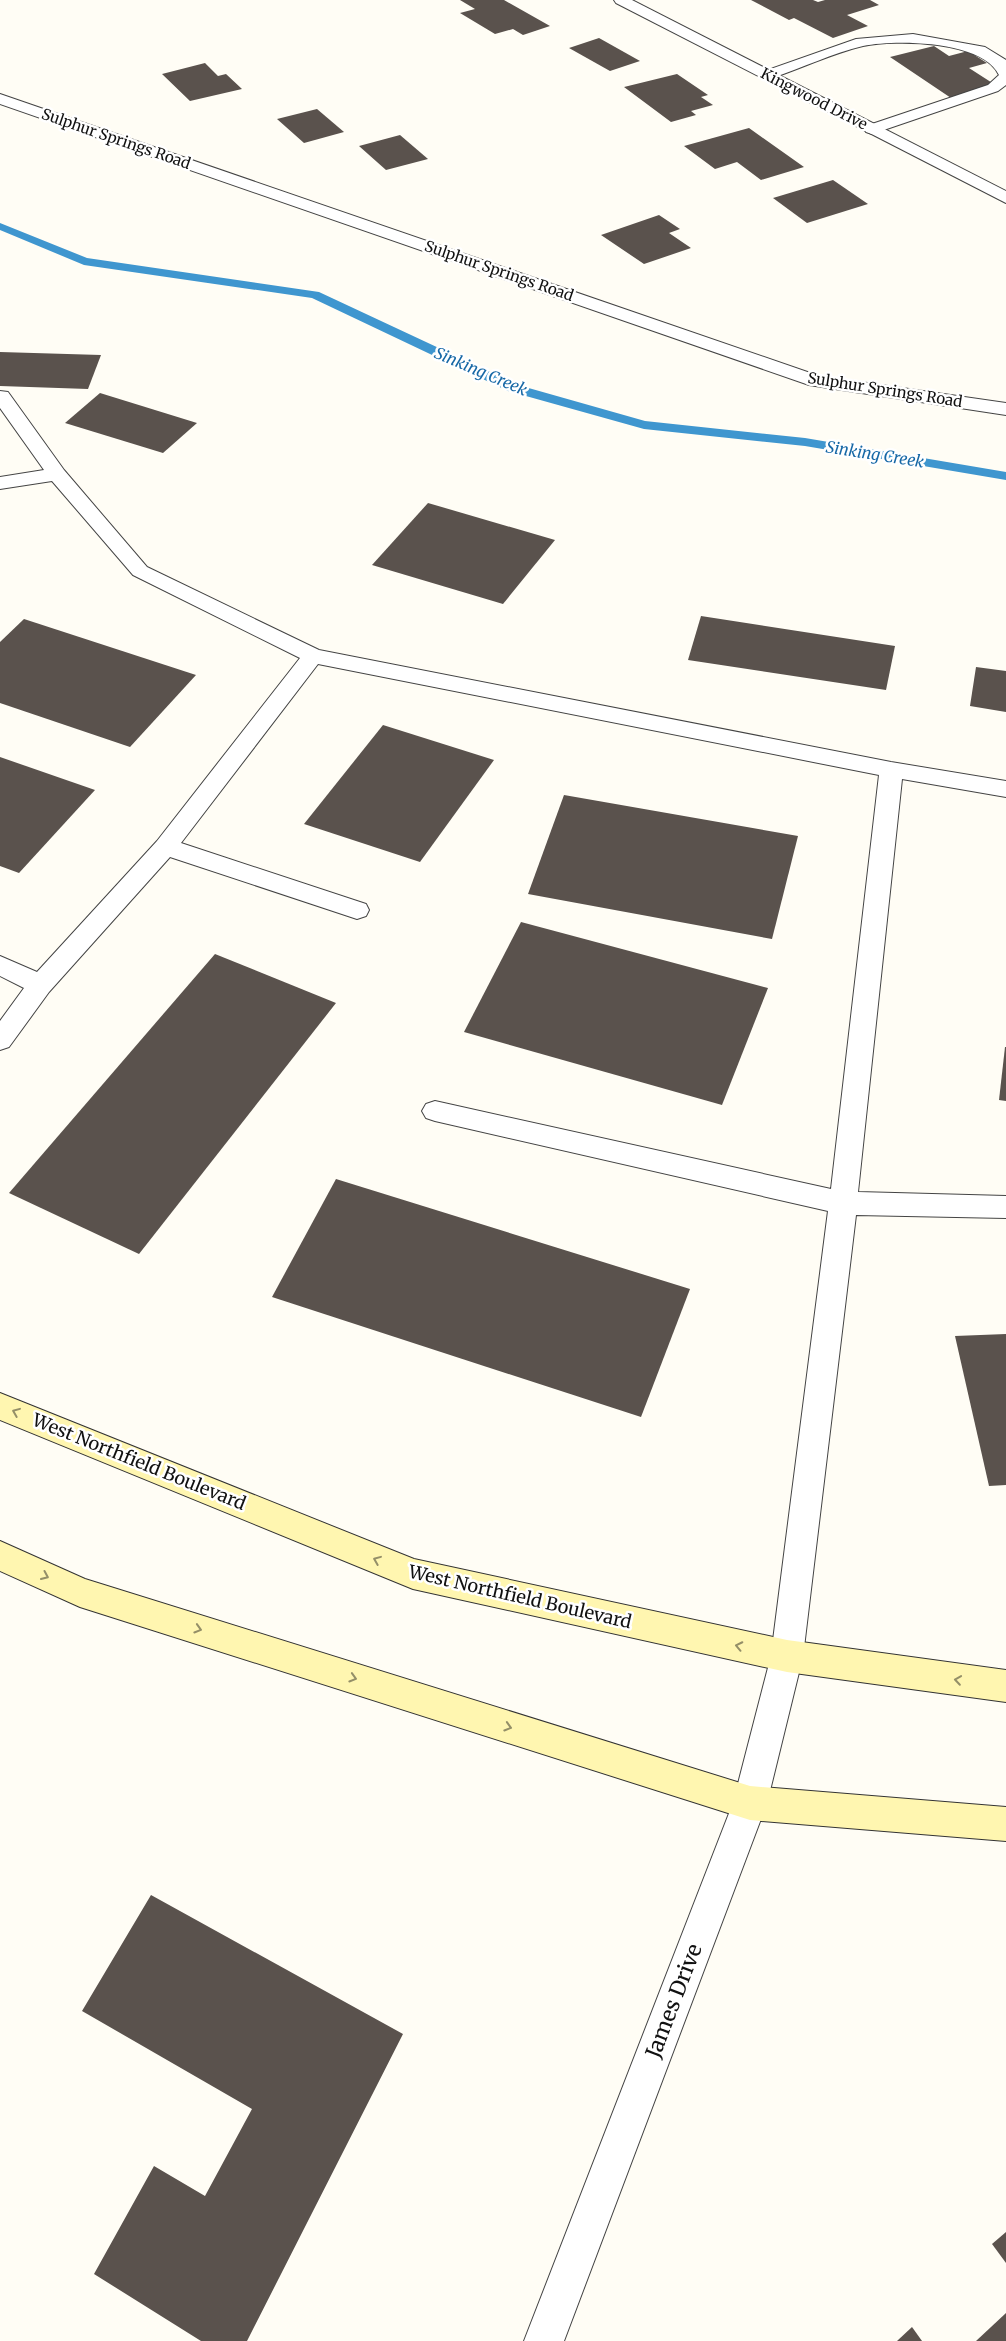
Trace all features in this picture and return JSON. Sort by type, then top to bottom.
[{"type":"main road","name":"West Northfield Boulevard","points":[[0,1406],[413,1574],[787,1656],[1006,1686]]},
{"type":"main road","points":[[0,1556],[80,1592],[750,1803],[1006,1824]]},
{"type":"street","name":"Kingwood Drive","points":[[621,0],[1006,198]]},
{"type":"street","points":[[767,75],[861,42],[913,38],[980,50],[1002,64],[1006,76],[993,88],[872,129]]},
{"type":"street","name":"Sulphur Springs Road","points":[[0,99],[816,381],[1006,409]]},
{"type":"street","points":[[0,396],[57,474],[140,572],[313,656],[891,770],[1006,789]]},
{"type":"street","points":[[0,483],[57,474]]},
{"type":"street","points":[[0,1040],[40,986],[165,847],[313,656]]},
{"type":"street","name":"James Drive","points":[[544,2341],[750,1803],[787,1656],[843,1203],[891,770]]},
{"type":"street","points":[[165,847],[357,910]]},
{"type":"street","points":[[0,965],[40,986]]},
{"type":"street","points":[[435,1111],[843,1203],[1006,1207]]},
{"type":"building","points":[[460,0],[504,0],[550,26],[523,35],[513,29],[495,34],[460,13],[475,9]]},
{"type":"building","points":[[751,0],[813,0],[818,2],[825,0],[870,0],[879,5],[847,15],[868,26],[833,38],[794,18],[789,20]]},
{"type":"building","points":[[599,38],[640,61],[610,71],[569,48]]},
{"type":"building","points":[[934,46],[949,56],[968,51],[987,63],[969,68],[997,86],[951,98],[890,57]]},
{"type":"building","points":[[205,63],[218,76],[226,74],[242,89],[190,101],[162,74]]},
{"type":"building","points":[[677,74],[708,95],[701,97],[713,105],[691,111],[696,115],[671,122],[624,87]]},
{"type":"building","points":[[317,109],[344,132],[304,143],[277,119]]},
{"type":"building","points":[[749,128],[804,167],[761,180],[737,162],[715,169],[684,146]]},
{"type":"building","points":[[400,135],[428,159],[386,170],[359,146]]},
{"type":"building","points":[[833,180],[868,204],[807,223],[773,198]]},
{"type":"building","points":[[659,215],[680,229],[669,233],[691,248],[644,264],[601,235]]},
{"type":"building","points":[[0,352],[101,355],[88,389],[0,386]]},
{"type":"building","points":[[100,393],[197,423],[163,453],[65,423]]},
{"type":"building","points":[[428,503],[555,540],[503,604],[372,565]]},
{"type":"building","points":[[701,616],[895,646],[886,690],[688,660]]},
{"type":"building","points":[[24,619],[196,675],[130,747],[0,703],[0,642]]},
{"type":"building","points":[[976,667],[1006,671],[1006,712],[970,706]]},
{"type":"building","points":[[383,725],[494,760],[420,862],[304,824]]},
{"type":"building","points":[[0,757],[95,790],[19,873],[0,866]]},
{"type":"building","points":[[564,795],[798,836],[772,939],[528,894]]},
{"type":"building","points":[[521,922],[768,988],[722,1105],[464,1032]]},
{"type":"building","points":[[215,954],[336,1003],[139,1254],[9,1193]]},
{"type":"building","points":[[1006,1047],[1006,1101],[999,1100]]},
{"type":"building","points":[[336,1179],[690,1289],[641,1417],[272,1297]]},
{"type":"building","points":[[1006,1334],[1006,1485],[989,1486],[955,1336]]},
{"type":"building","points":[[151,1895],[403,2034],[247,2341],[201,2341],[94,2274],[154,2166],[205,2196],[252,2109],[82,2011]]},
{"type":"building","points":[[1006,2232],[1006,2263],[992,2244]]},
{"type":"building","points":[[1006,2313],[1006,2341],[976,2341]]},
{"type":"building","points":[[912,2327],[922,2341],[897,2341]]},
{"type":"waterway","name":"Sinking Creek","points":[[0,226],[84,261],[315,295],[513,388],[644,425],[805,442],[1006,476]]}]
